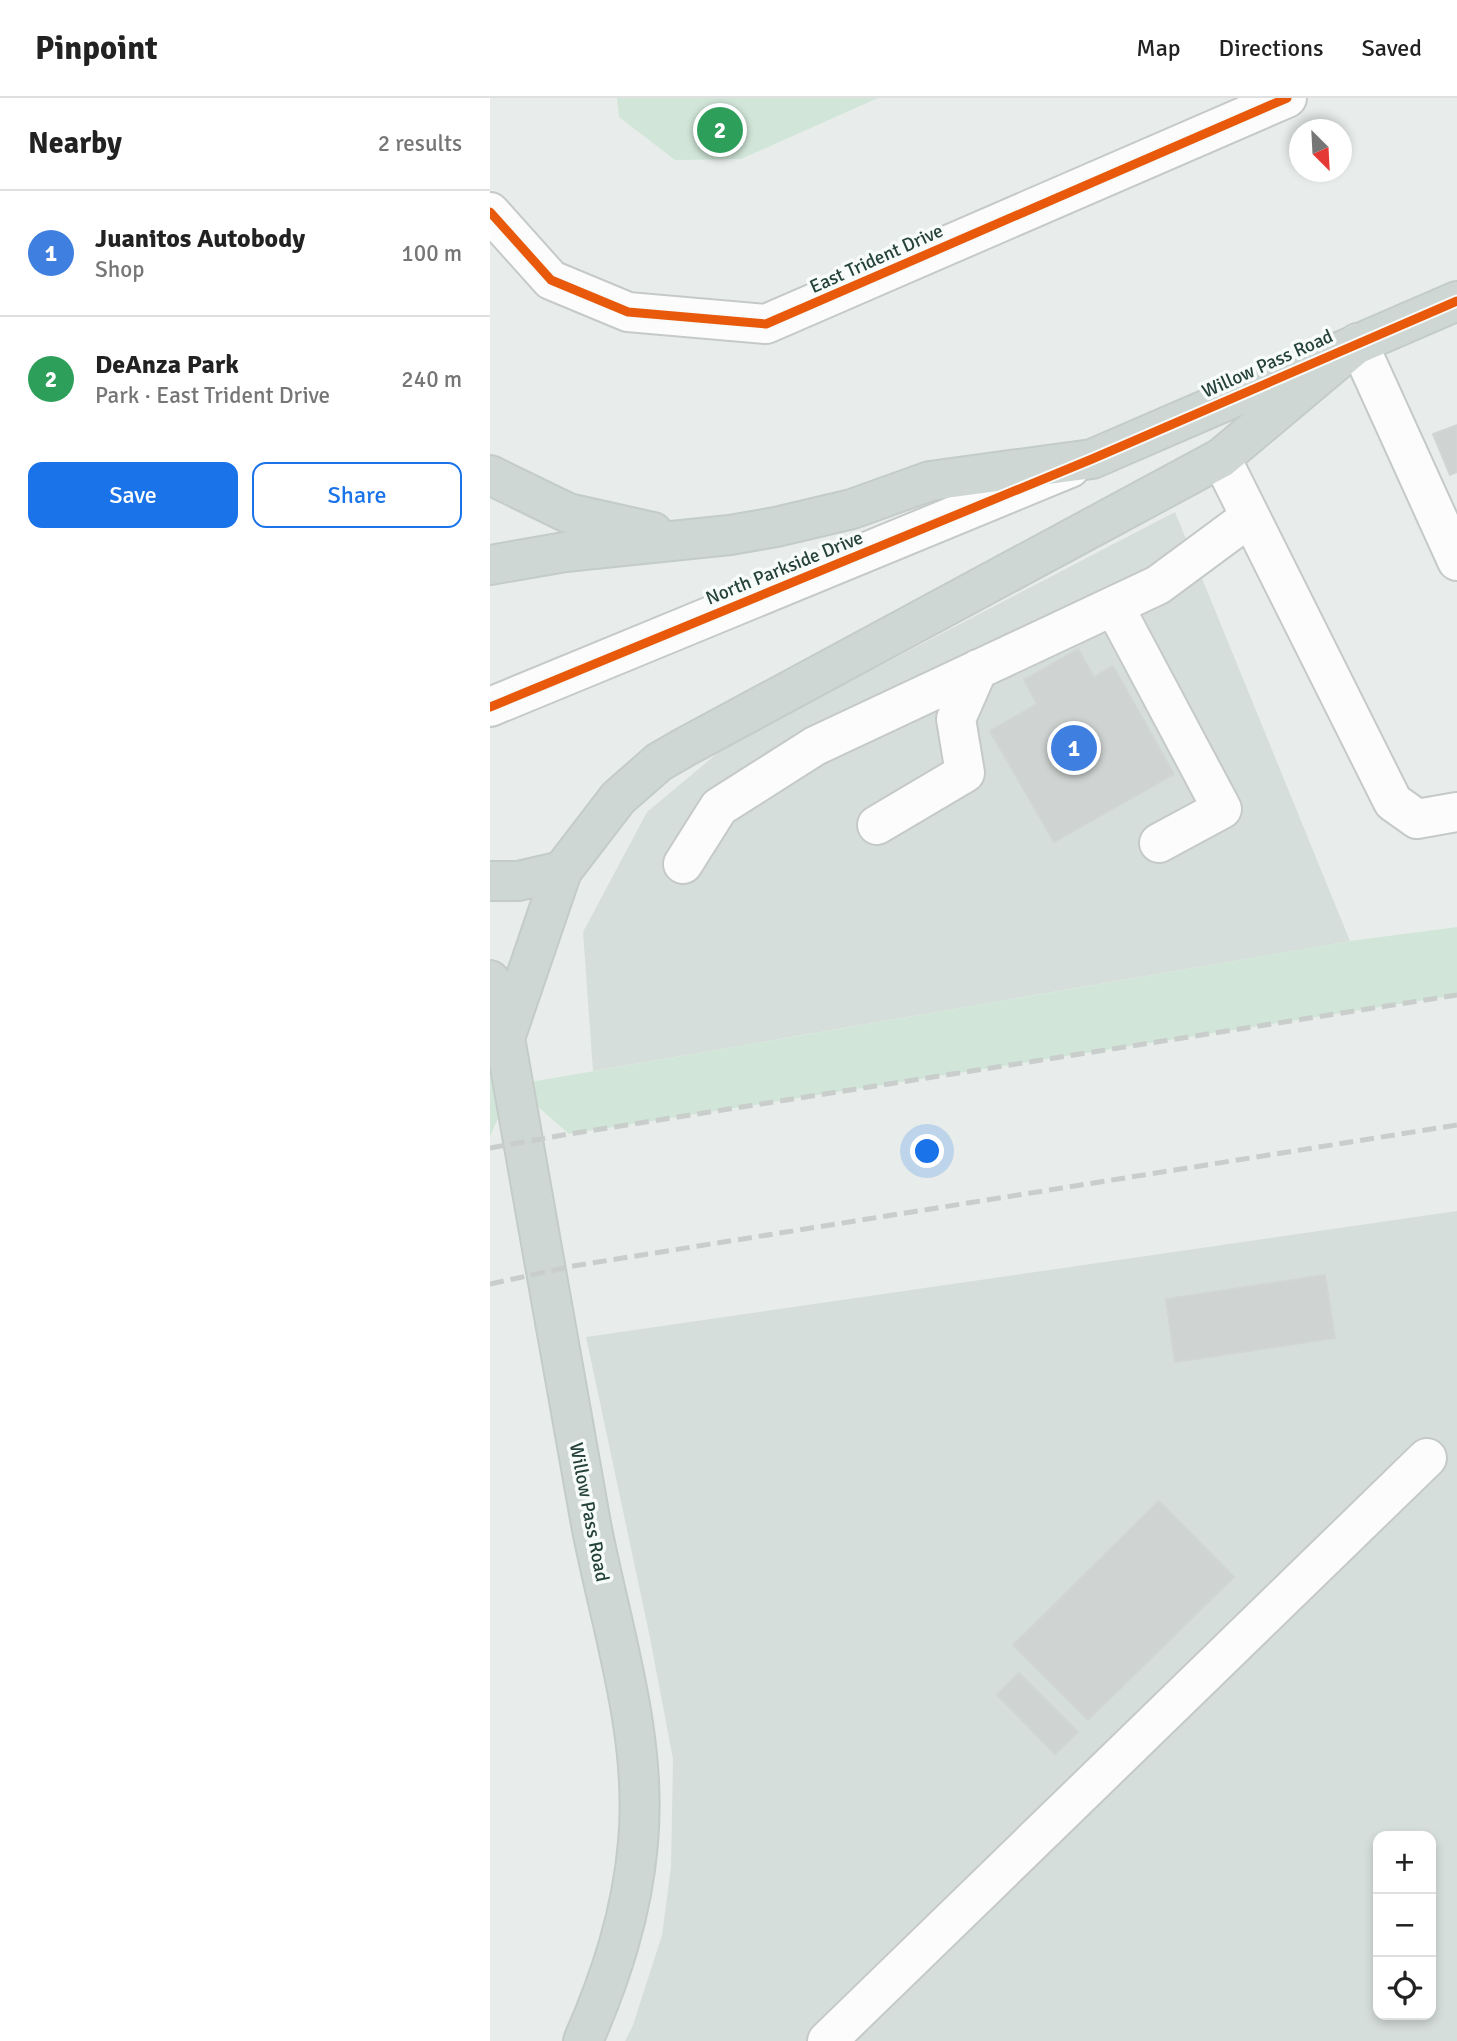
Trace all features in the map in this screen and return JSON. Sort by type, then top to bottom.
[{"type":"main road","name":"Willow Pass Road","points":[[490,565],[565,552],[730,535],[776,527],[852,509],[930,481],[1092,459],[1457,301]]},
{"type":"main road","points":[[505,1038],[562,871],[618,798],[659,762],[1221,458],[1358,343]]},
{"type":"main road","points":[[490,475],[568,513],[682,539]]},
{"type":"main road","points":[[490,881],[518,881],[562,871]]},
{"type":"main road","name":"Willow Pass Road","points":[[490,980],[505,1038],[592,1526],[635,1737],[639,1841],[634,1879],[614,1965],[583,2041]]},
{"type":"street","name":"East Trident Drive","points":[[490,212],[551,280],[628,312],[766,324],[1287,98]]},
{"type":"street","points":[[1358,343],[1457,561]]},
{"type":"street","points":[[1221,458],[1393,802],[1417,820],[1457,812]]},
{"type":"street","name":"North Parkside Drive","points":[[490,707],[1092,459]]},
{"type":"street","points":[[683,864],[719,807],[815,746],[1158,585],[1250,516]]},
{"type":"street","points":[[1114,606],[1222,809],[1159,843]]},
{"type":"street","points":[[877,825],[965,773],[956,719],[978,669]]},
{"type":"street","points":[[827,2041],[1427,1458]]},
{"type":"shaded area","points":[[1175,512],[1350,941],[593,1071],[583,932],[647,812],[726,746]]},
{"type":"shaded area","points":[[1457,1211],[1457,2041],[625,2041],[633,2025],[662,1935],[671,1867],[673,1759],[586,1337]]},
{"type":"green space","points":[[617,98],[878,98],[741,159],[675,160],[619,117]]},
{"type":"green space","points":[[1457,927],[1457,995],[569,1134],[513,1085],[1350,941]]},
{"type":"green space","points":[[490,980],[513,1085],[490,1136]]},
{"type":"building","points":[[1457,425],[1457,472],[1450,475],[1433,434]]},
{"type":"building","points":[[1078,649],[1094,677],[1113,666],[1174,774],[1054,842],[990,731],[1037,704],[1024,680]]},
{"type":"building","points":[[1325,1275],[1335,1338],[1175,1362],[1166,1299]]},
{"type":"building","points":[[1159,1501],[1234,1577],[1088,1720],[1013,1645]]},
{"type":"building","points":[[1019,1673],[1078,1732],[1055,1754],[997,1695]]},
{"type":"railway","points":[[490,1148],[1457,995]]},
{"type":"railway","points":[[490,1284],[573,1266],[1457,1125]]},
{"type":"cycle path","points":[[490,212],[551,280],[628,312],[766,324],[1287,98]]},
{"type":"cycle path","points":[[490,707],[1092,459],[1457,301]]},
{"type":"place","name":"DeAnza Park","points":[[720,130]]},
{"type":"place","name":"Juanitos Autobody","points":[[1074,748]]}]
